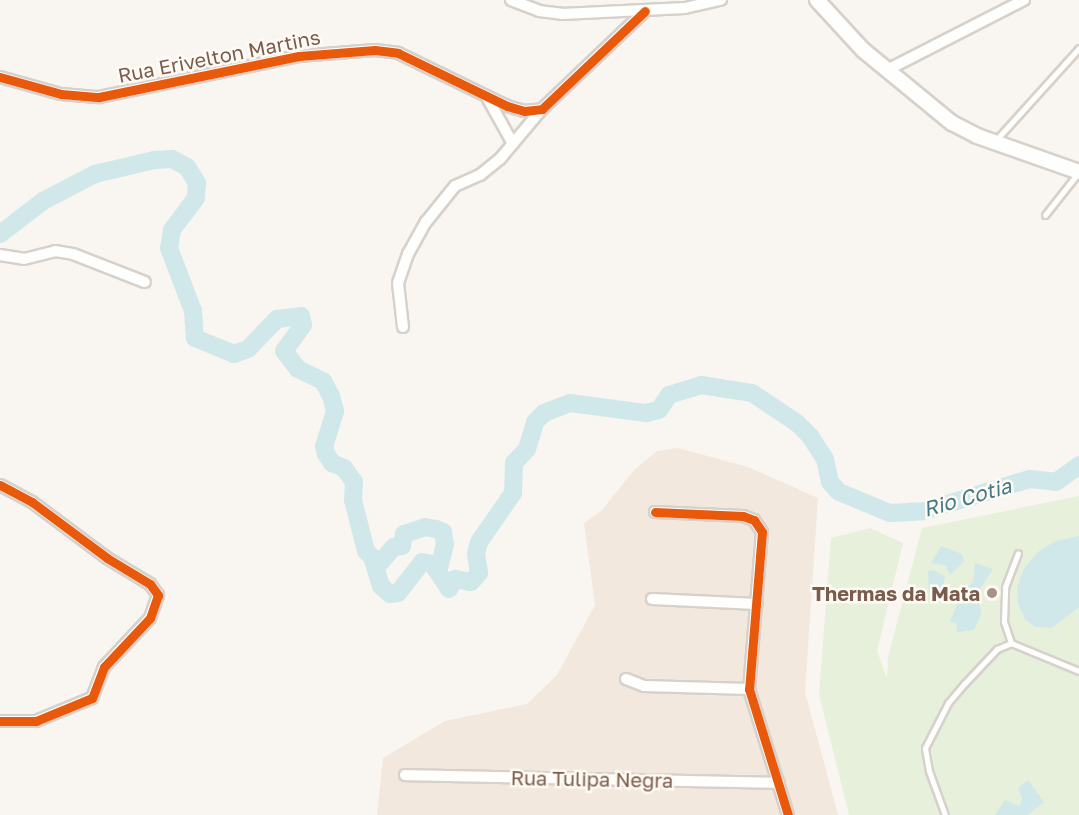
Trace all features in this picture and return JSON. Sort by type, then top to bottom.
[{"type":"street","points":[[511,0],[539,11],[562,14],[645,11],[721,0]]},
{"type":"street","points":[[817,0],[863,50],[952,123],[1079,172]]},
{"type":"street","points":[[887,69],[1024,0]]},
{"type":"street","points":[[403,327],[398,283],[416,239],[449,191],[491,167],[542,109],[553,103],[645,11]]},
{"type":"street","name":"Rua Erivelton Martins","points":[[0,77],[61,94],[99,97],[299,56],[375,50],[398,53],[507,106],[524,111],[542,109]]},
{"type":"street","points":[[489,99],[513,144]]},
{"type":"street","points":[[0,255],[24,259],[54,251],[73,254],[145,282]]},
{"type":"street","points":[[0,485],[32,502],[107,558],[150,584],[158,595],[150,618],[104,667],[92,698],[36,721],[0,721]]},
{"type":"street","points":[[655,512],[734,515],[754,520],[759,527],[763,538],[749,689],[788,815]]},
{"type":"street","points":[[652,599],[758,604]]},
{"type":"street","points":[[626,679],[644,686],[749,689]]},
{"type":"street","name":"Rua Tulipa Negra","points":[[405,775],[779,783]]},
{"type":"lane","points":[[995,141],[1079,48]]},
{"type":"lane","points":[[1046,215],[1079,172]]},
{"type":"lane","points":[[1011,643],[1004,622],[1005,587],[1018,554]]},
{"type":"lane","points":[[945,815],[925,759],[927,741],[948,703],[997,649],[1011,643],[1079,671]]},
{"type":"shaded area","points":[[678,448],[748,467],[818,498],[805,692],[838,815],[377,815],[383,758],[445,721],[527,704],[557,675],[595,605],[584,523],[602,510],[634,470],[657,451]]},
{"type":"green space","name":"Thermas da Mata","points":[[1079,496],[1079,815],[849,815],[819,695],[831,538],[870,528],[903,543],[877,651],[887,678],[888,657],[922,528]]},
{"type":"water","points":[[1079,536],[1079,607],[1052,628],[1035,627],[1025,619],[1018,604],[1017,587],[1024,568],[1040,550],[1056,541]]},
{"type":"water","points":[[941,546],[962,554],[964,561],[950,575],[945,565],[931,563]]},
{"type":"water","points":[[975,563],[993,569],[978,592],[981,615],[974,630],[957,632],[957,624],[950,622],[962,592],[973,582]]},
{"type":"water","points":[[933,570],[945,576],[941,599],[929,599],[928,571]]},
{"type":"water","points":[[1028,780],[1044,802],[1028,815],[995,815],[1005,800],[1020,806],[1022,798],[1018,788]]},
{"type":"waterway","name":"Rio Cotia","points":[[0,234],[43,201],[95,174],[154,160],[172,159],[187,167],[197,183],[196,198],[172,230],[169,248],[193,311],[195,338],[234,354],[248,349],[277,319],[301,316],[303,325],[284,351],[298,369],[323,381],[331,396],[335,411],[324,446],[332,463],[344,468],[354,482],[353,500],[366,551],[379,564],[394,547],[402,546],[404,534],[425,527],[443,532],[445,544],[438,572],[449,589],[455,579],[471,582],[479,573],[476,554],[479,542],[513,493],[514,463],[527,449],[535,422],[544,413],[570,403],[646,413],[659,410],[669,395],[701,385],[752,393],[797,423],[810,436],[825,459],[830,482],[839,492],[890,513],[924,511],[1029,479],[1056,482],[1079,465]]},
{"type":"waterway","name":"Rio Cotia","points":[[373,560],[381,586],[390,594],[398,593],[422,562],[432,564],[438,572]]},
{"type":"cycle path","points":[[0,77],[61,94],[99,97],[299,56],[375,50],[398,53],[507,106],[524,111],[542,109],[645,11]]},
{"type":"cycle path","points":[[0,485],[32,502],[107,558],[150,584],[158,595],[150,618],[104,667],[92,698],[36,721],[0,721]]},
{"type":"cycle path","points":[[655,512],[743,516],[754,520],[762,532],[749,689],[788,815]]},
{"type":"place","name":"Thermas da Mata","points":[[992,593]]}]
